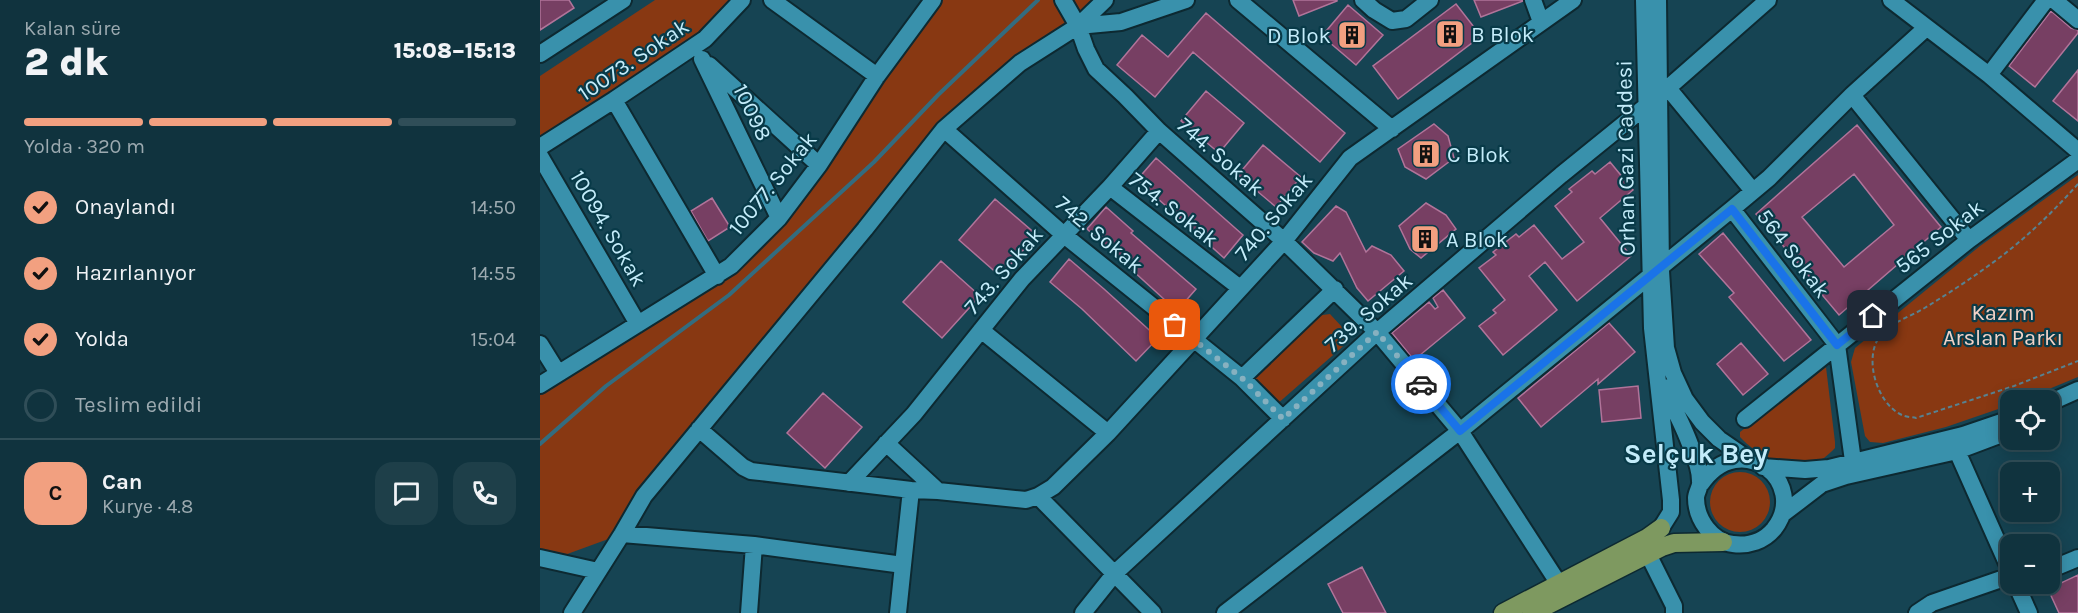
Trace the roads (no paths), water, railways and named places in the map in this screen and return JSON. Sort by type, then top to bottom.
[{"type":"main road","points":[[1503,613],[1647,538],[1661,528]]},
{"type":"main road","points":[[1532,613],[1674,543],[1723,542]]},
{"type":"street","points":[[540,54],[623,0]]},
{"type":"street","name":"10073. Sokak","points":[[540,147],[697,53],[705,39],[742,0]]},
{"type":"street","points":[[772,0],[877,76]]},
{"type":"street","name":"744. Sokak","points":[[1063,0],[1078,26],[1096,69],[1159,131],[1284,241],[1377,332],[1460,431],[1559,584]]},
{"type":"street","points":[[572,613],[644,496],[865,229],[944,129],[1020,63],[1078,26],[1105,0]]},
{"type":"street","points":[[1078,26],[1122,22],[1186,0]]},
{"type":"street","points":[[1238,0],[1392,129]]},
{"type":"street","points":[[1363,0],[1392,21],[1406,19],[1430,0]]},
{"type":"street","points":[[1533,0],[1541,22]]},
{"type":"street","name":"740. Sokak","points":[[1038,496],[1053,487],[1108,433],[1284,241],[1350,158],[1573,0]]},
{"type":"street","name":"Orhan Gazi Caddesi","points":[[1644,0],[1646,106],[1656,272],[1652,328],[1671,500],[1671,512],[1661,528]]},
{"type":"street","points":[[1658,0],[1664,91],[1656,272],[1664,309],[1666,348],[1685,399],[1702,422],[1719,439],[1772,472],[1780,483],[1784,496],[1784,513]]},
{"type":"street","name":"739. Sokak","points":[[1083,613],[1115,573],[1377,332],[1561,175],[1664,91],[1768,0]]},
{"type":"street","points":[[1891,0],[1989,75],[2078,151]]},
{"type":"street","points":[[1989,75],[2046,0]]},
{"type":"street","points":[[2054,0],[2078,20]]},
{"type":"street","name":"10077. Sokak","points":[[540,385],[731,267],[779,218],[819,165],[926,2]]},
{"type":"street","points":[[1225,613],[1460,431],[1732,209],[1852,94],[1926,28]]},
{"type":"street","points":[[697,53],[819,165]]},
{"type":"street","name":"10098","points":[[697,53],[779,218]]},
{"type":"street","points":[[1664,91],[1753,191]]},
{"type":"street","points":[[1852,94],[1969,240]]},
{"type":"street","points":[[615,100],[717,276]]},
{"type":"street","name":"742. Sokak","points":[[944,129],[1064,235],[1242,378],[1283,419]]},
{"type":"street","name":"743. Sokak","points":[[849,483],[914,414],[1022,279],[1110,187],[1159,131]]},
{"type":"street","name":"10094. Sokak","points":[[540,156],[638,324]]},
{"type":"street","name":"565 Sokak","points":[[1745,419],[1969,240],[2078,160]]},
{"type":"street","name":"754. Sokak","points":[[1110,187],[1240,288]]},
{"type":"street","name":"564 Sokak","points":[[1732,209],[1837,345],[1853,461]]},
{"type":"street","points":[[1242,378],[1335,289]]},
{"type":"street","points":[[981,330],[1108,433]]},
{"type":"street","points":[[540,344],[558,373]]},
{"type":"street","points":[[1658,368],[1693,450],[1698,490],[1698,513],[1705,527],[1723,542],[1744,545],[1770,534],[1784,513],[1822,484],[1846,476],[1956,451],[2000,435]]},
{"type":"street","points":[[2060,398],[2078,390]]},
{"type":"street","points":[[2060,410],[2078,403]]},
{"type":"street","points":[[1661,528],[1698,490],[1709,472],[1721,463],[1735,459],[1805,470],[1829,468],[1963,435],[2000,422]]},
{"type":"street","points":[[699,429],[743,467],[751,471],[911,490],[1026,500],[1038,496],[1153,613]]},
{"type":"street","points":[[886,443],[938,491]]},
{"type":"street","points":[[1956,451],[2000,548]]},
{"type":"street","points":[[898,613],[911,490]]},
{"type":"street","points":[[622,534],[754,545],[903,565]]},
{"type":"street","points":[[749,613],[754,545]]},
{"type":"street","points":[[1648,554],[1674,606],[1674,613]]},
{"type":"street","points":[[540,558],[598,571]]},
{"type":"street","points":[[2060,565],[2078,558]]},
{"type":"street","points":[[1917,613],[1932,603],[2000,579]]},
{"type":"street","points":[[2020,594],[2029,613]]},
{"type":"waterway","points":[[540,444],[606,386],[729,295],[874,162],[938,95],[1038,0]]},
{"type":"place","name":"B Blok","points":[[1450,34]]},
{"type":"place","name":"D Blok","points":[[1352,35]]},
{"type":"place","name":"C Blok","points":[[1426,154]]},
{"type":"place","name":"A Blok","points":[[1425,239]]},
{"type":"district","name":"Selçuk Bey","points":[[1696,453]]},
{"type":"park label","name":"Kazım Arslan Parkı","points":[[2003,324]]}]
